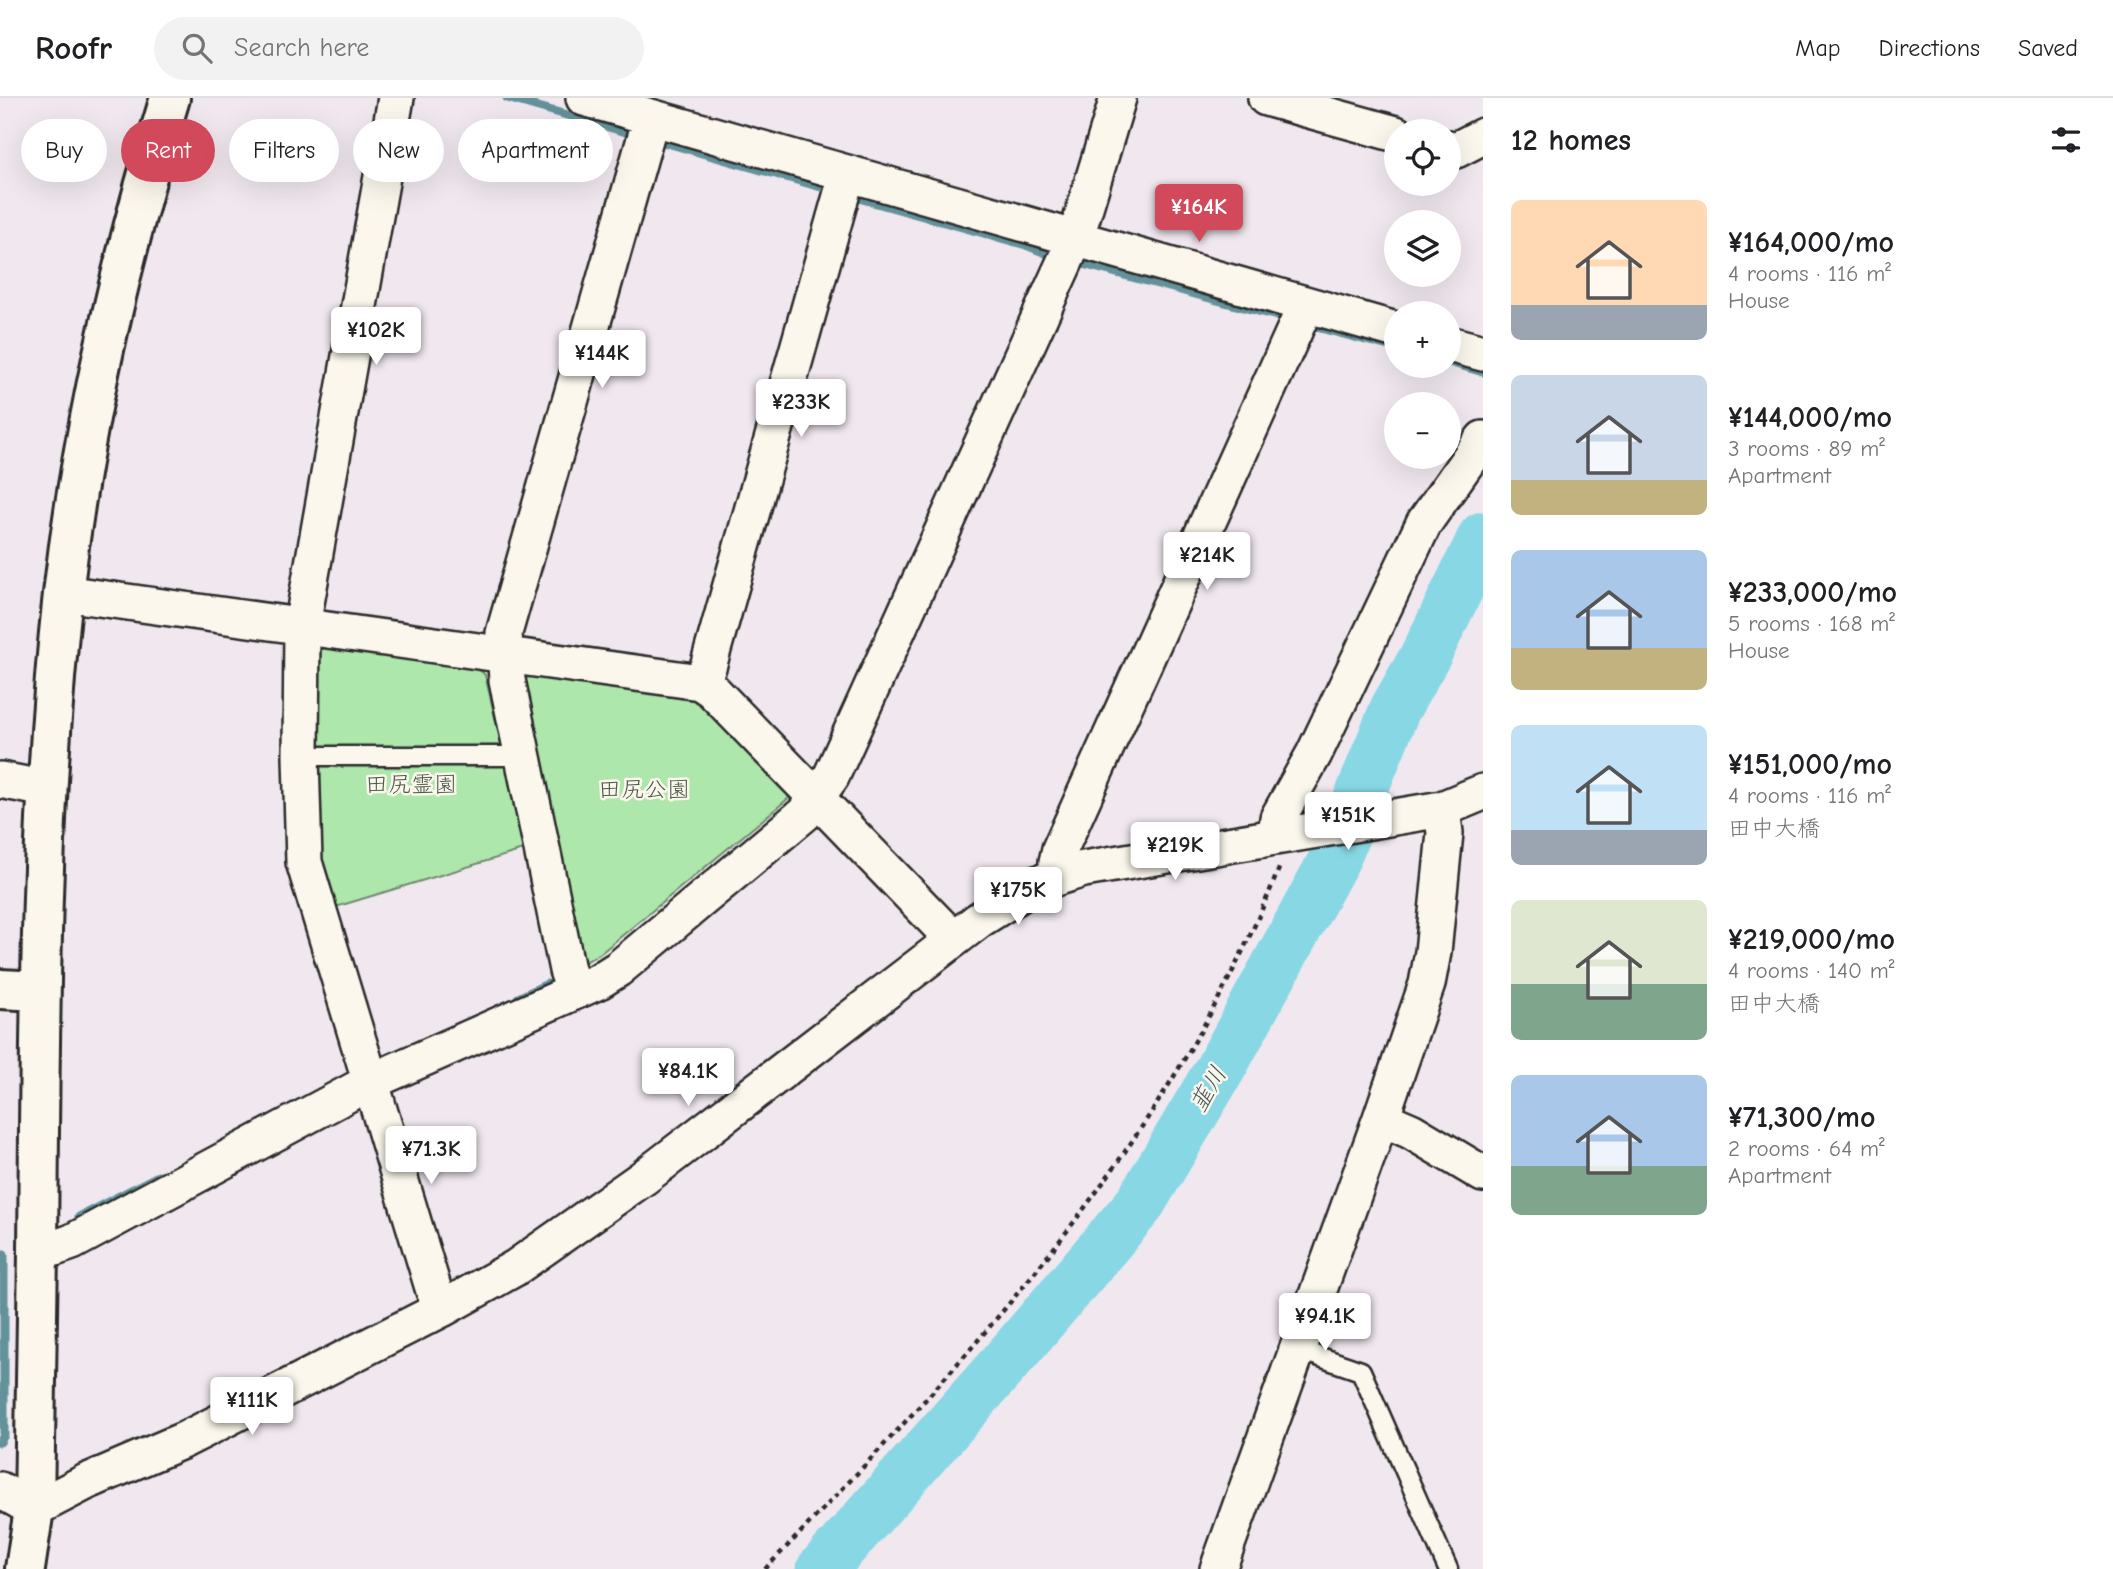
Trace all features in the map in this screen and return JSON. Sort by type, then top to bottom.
[{"type":"street","points":[[25,1569],[34,1509],[40,990],[47,789],[63,593],[85,451],[99,382],[144,185],[170,98]]},
{"type":"street","points":[[396,98],[302,626],[301,756],[304,862],[433,1291],[442,1308]]},
{"type":"street","points":[[584,98],[1384,327]]},
{"type":"street","points":[[38,1254],[72,1242],[370,1082],[618,969],[804,814],[831,777],[1076,237],[1118,98]]},
{"type":"street","points":[[1266,98],[1384,131]]},
{"type":"street","points":[[574,991],[567,970],[522,756],[503,654],[504,633],[651,118]]},
{"type":"street","points":[[1461,147],[1483,136]]},
{"type":"street","points":[[700,682],[708,667],[847,175]]},
{"type":"street","points":[[1059,874],[1057,862],[1060,849],[1306,305]]},
{"type":"street","points":[[1461,347],[1483,353]]},
{"type":"street","points":[[1291,834],[1277,828],[1278,818],[1314,754],[1424,523],[1483,439]]},
{"type":"street","points":[[63,593],[700,682],[712,690],[953,939]]},
{"type":"street","points":[[0,780],[47,789]]},
{"type":"street","points":[[34,1509],[86,1482],[184,1440],[515,1268],[643,1178],[953,939],[1016,895],[1059,874],[1382,817],[1442,809],[1483,792]]},
{"type":"street","points":[[1218,1569],[1413,1027],[1433,952],[1445,833],[1442,809]]},
{"type":"street","points":[[0,989],[40,990]]},
{"type":"street","points":[[1381,1118],[1411,1131],[1483,1174]]},
{"type":"street","points":[[0,1490],[34,1509]]},
{"type":"lane","points":[[301,756],[522,756]]},
{"type":"lane","points":[[1297,1349],[1361,1371],[1448,1569]]},
{"type":"path","points":[[765,1569],[890,1441],[1042,1266],[1097,1194],[1149,1117],[1234,965],[1280,867],[1283,849],[1291,834]]},
{"type":"green space","name":"田尻霊園","points":[[326,644],[475,665],[485,675],[526,849],[329,909],[315,864],[316,654]]},
{"type":"green space","name":"田尻公園","points":[[533,673],[703,700],[795,793],[601,953],[585,962],[577,955],[518,683]]},
{"type":"waterway","points":[[507,98],[640,136]]},
{"type":"waterway","points":[[653,139],[835,191]]},
{"type":"waterway","points":[[848,195],[1026,245],[1051,255]]},
{"type":"waterway","points":[[1072,261],[1292,320]]},
{"type":"waterway","points":[[1305,324],[1384,345]]},
{"type":"waterway","points":[[1461,366],[1483,372]]},
{"type":"waterway","name":"韮川","points":[[822,1569],[1010,1357],[1139,1205],[1220,1069],[1336,856],[1395,709],[1428,651],[1483,537]]},
{"type":"waterway","points":[[518,998],[547,984]]},
{"type":"waterway","points":[[79,1217],[158,1176]]},
{"type":"waterway","points":[[0,1442],[4,1435],[4,1254]]}]
